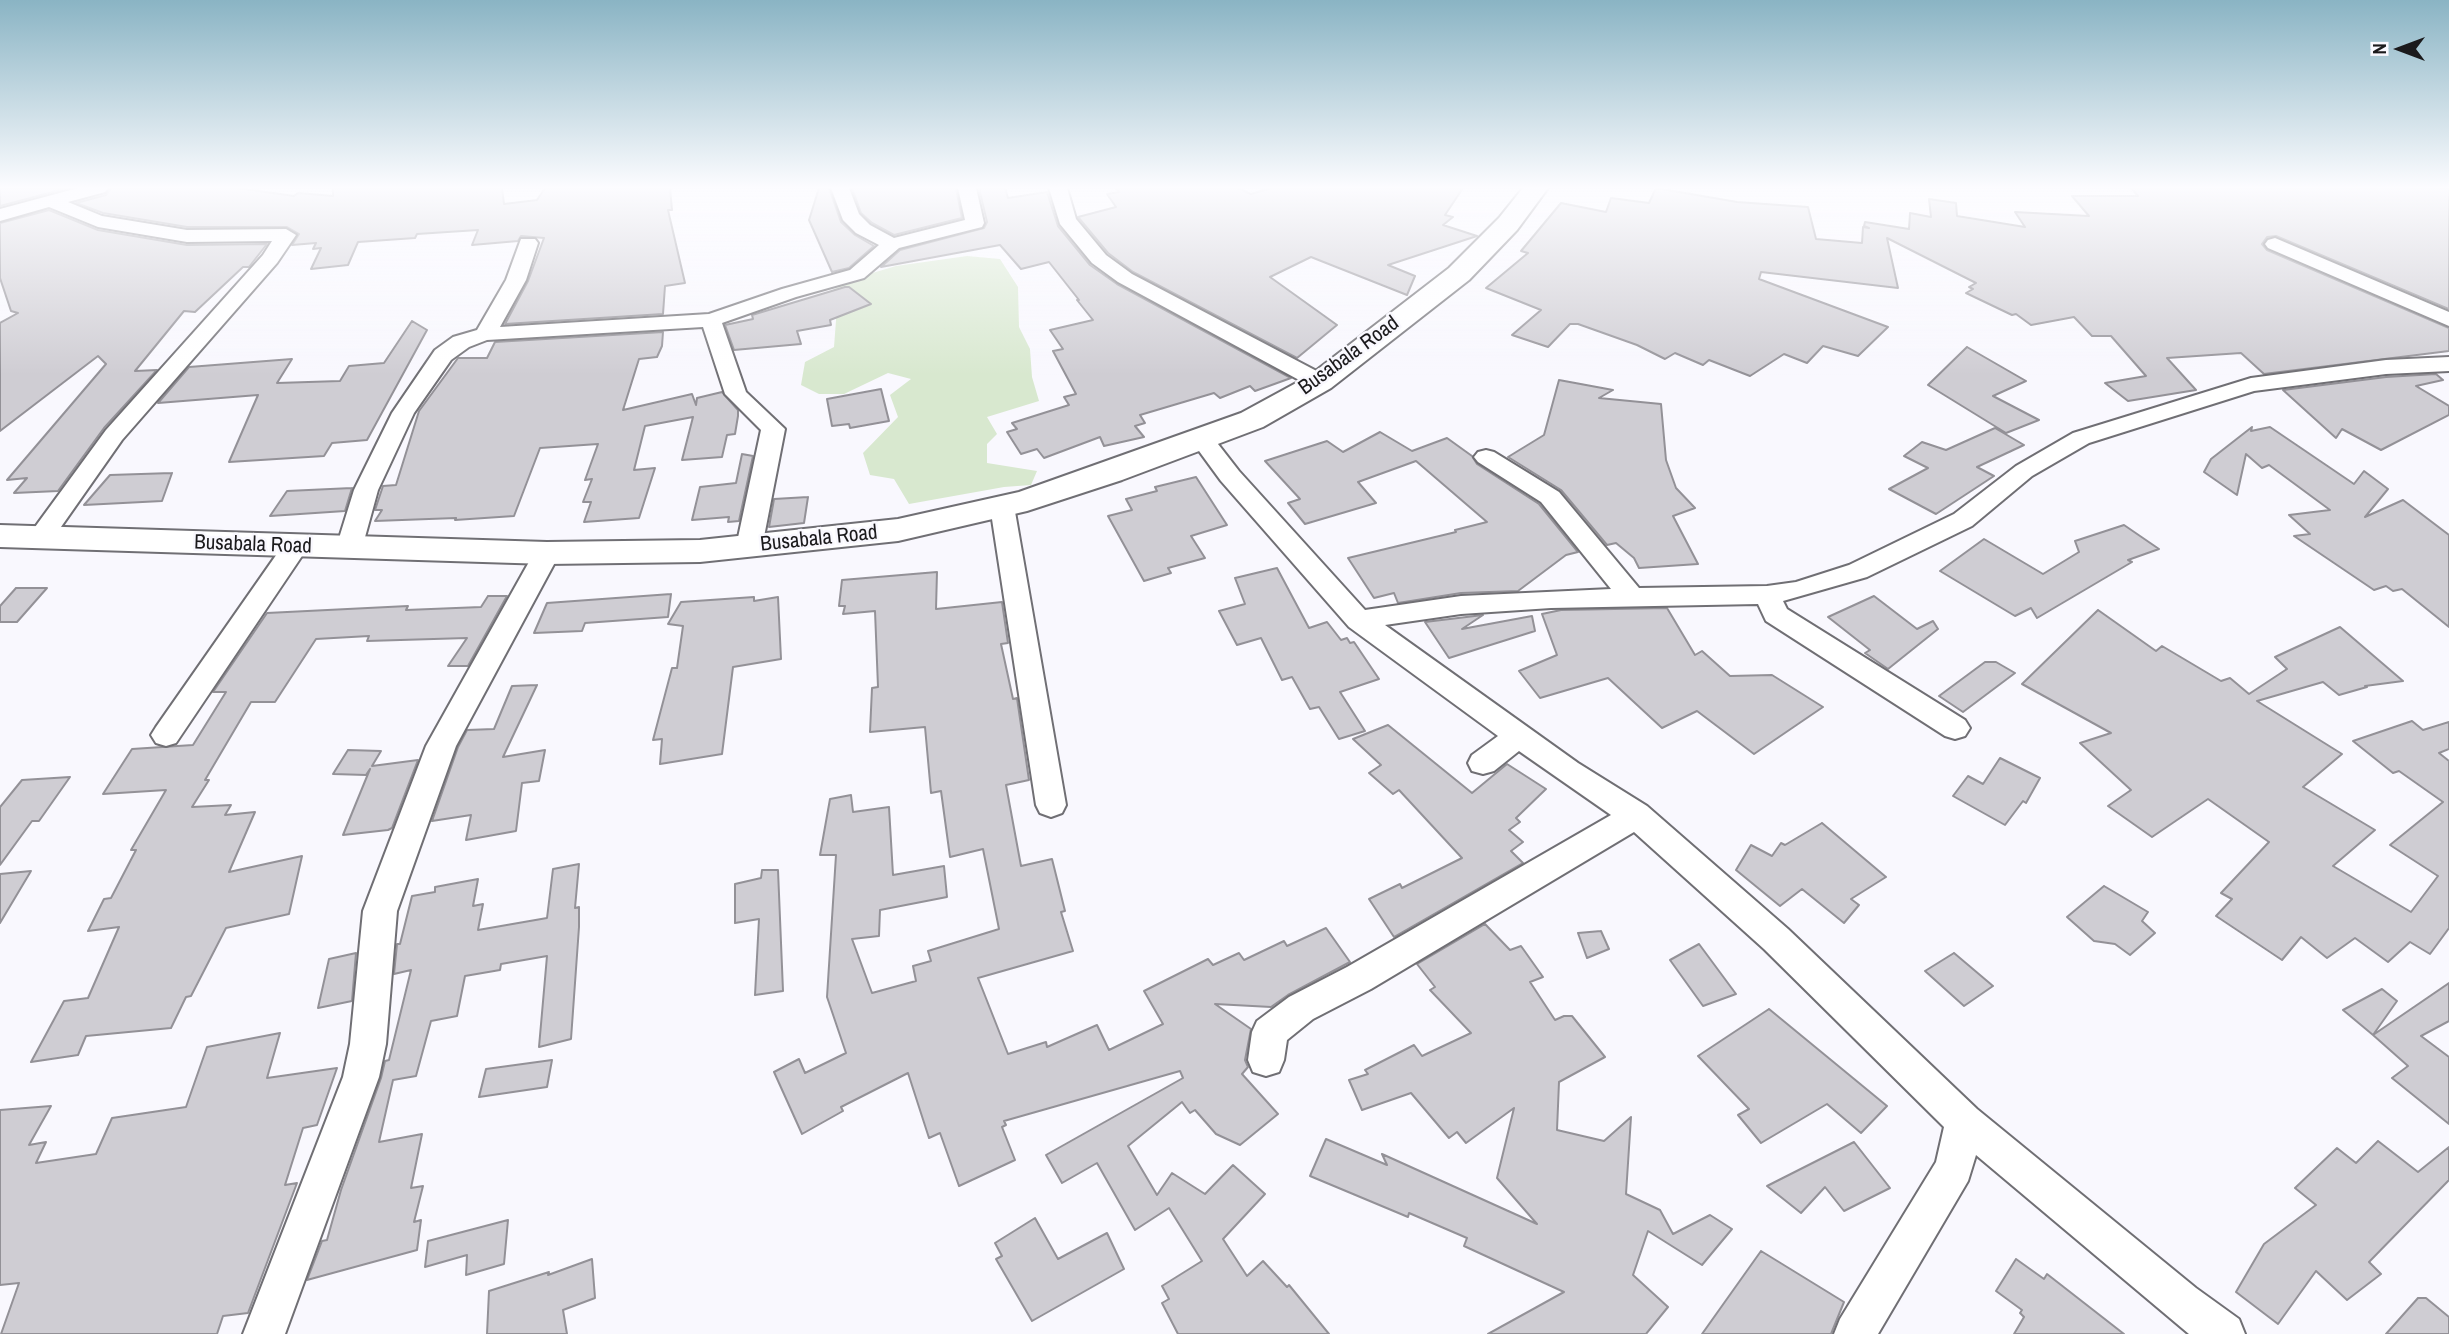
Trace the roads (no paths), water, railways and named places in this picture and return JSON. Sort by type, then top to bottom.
[{"type":"street","points":[[40,538],[114,435],[276,250]]},
{"type":"street","points":[[485,334],[516,281],[526,250]]},
{"type":"street","points":[[348,548],[366,490],[403,413],[443,355],[461,342],[485,334],[711,320],[789,293],[857,274],[884,250]]},
{"type":"street","points":[[1092,250],[1099,259],[1125,278],[1320,382]]},
{"type":"street","name":"Busabala Road","points":[[0,536],[547,553],[700,551],[898,530],[1002,506],[1098,477],[1252,420],[1320,382],[1459,274],[1482,250]]},
{"type":"street","points":[[2289,250],[2449,320]]},
{"type":"street","points":[[711,320],[736,394],[773,429],[749,547]]},
{"type":"street","points":[[1359,620],[1461,605],[1631,596],[1768,595],[1798,590],[1858,571],[1963,520],[2024,471],[2081,438],[2250,385],[2386,367],[2449,364]]},
{"type":"street","points":[[1203,440],[1230,476],[1359,620],[1518,736],[1636,816],[1776,939],[1964,1121],[2181,1303],[2224,1334]]},
{"type":"street","points":[[1486,457],[1550,497],[1631,596]]},
{"type":"street","points":[[1002,506],[1051,805]]},
{"type":"street","points":[[166,735],[295,547]]},
{"type":"street","points":[[264,1334],[361,1077],[368,1044],[380,911],[441,746],[547,553]]},
{"type":"street","points":[[1768,595],[1776,615],[1955,728]]},
{"type":"street","points":[[1483,763],[1518,736]]},
{"type":"street","points":[[1265,1060],[1270,1032],[1301,1008],[1359,978],[1636,816]]},
{"type":"street","points":[[1855,1334],[1954,1168],[1964,1121]]}]
